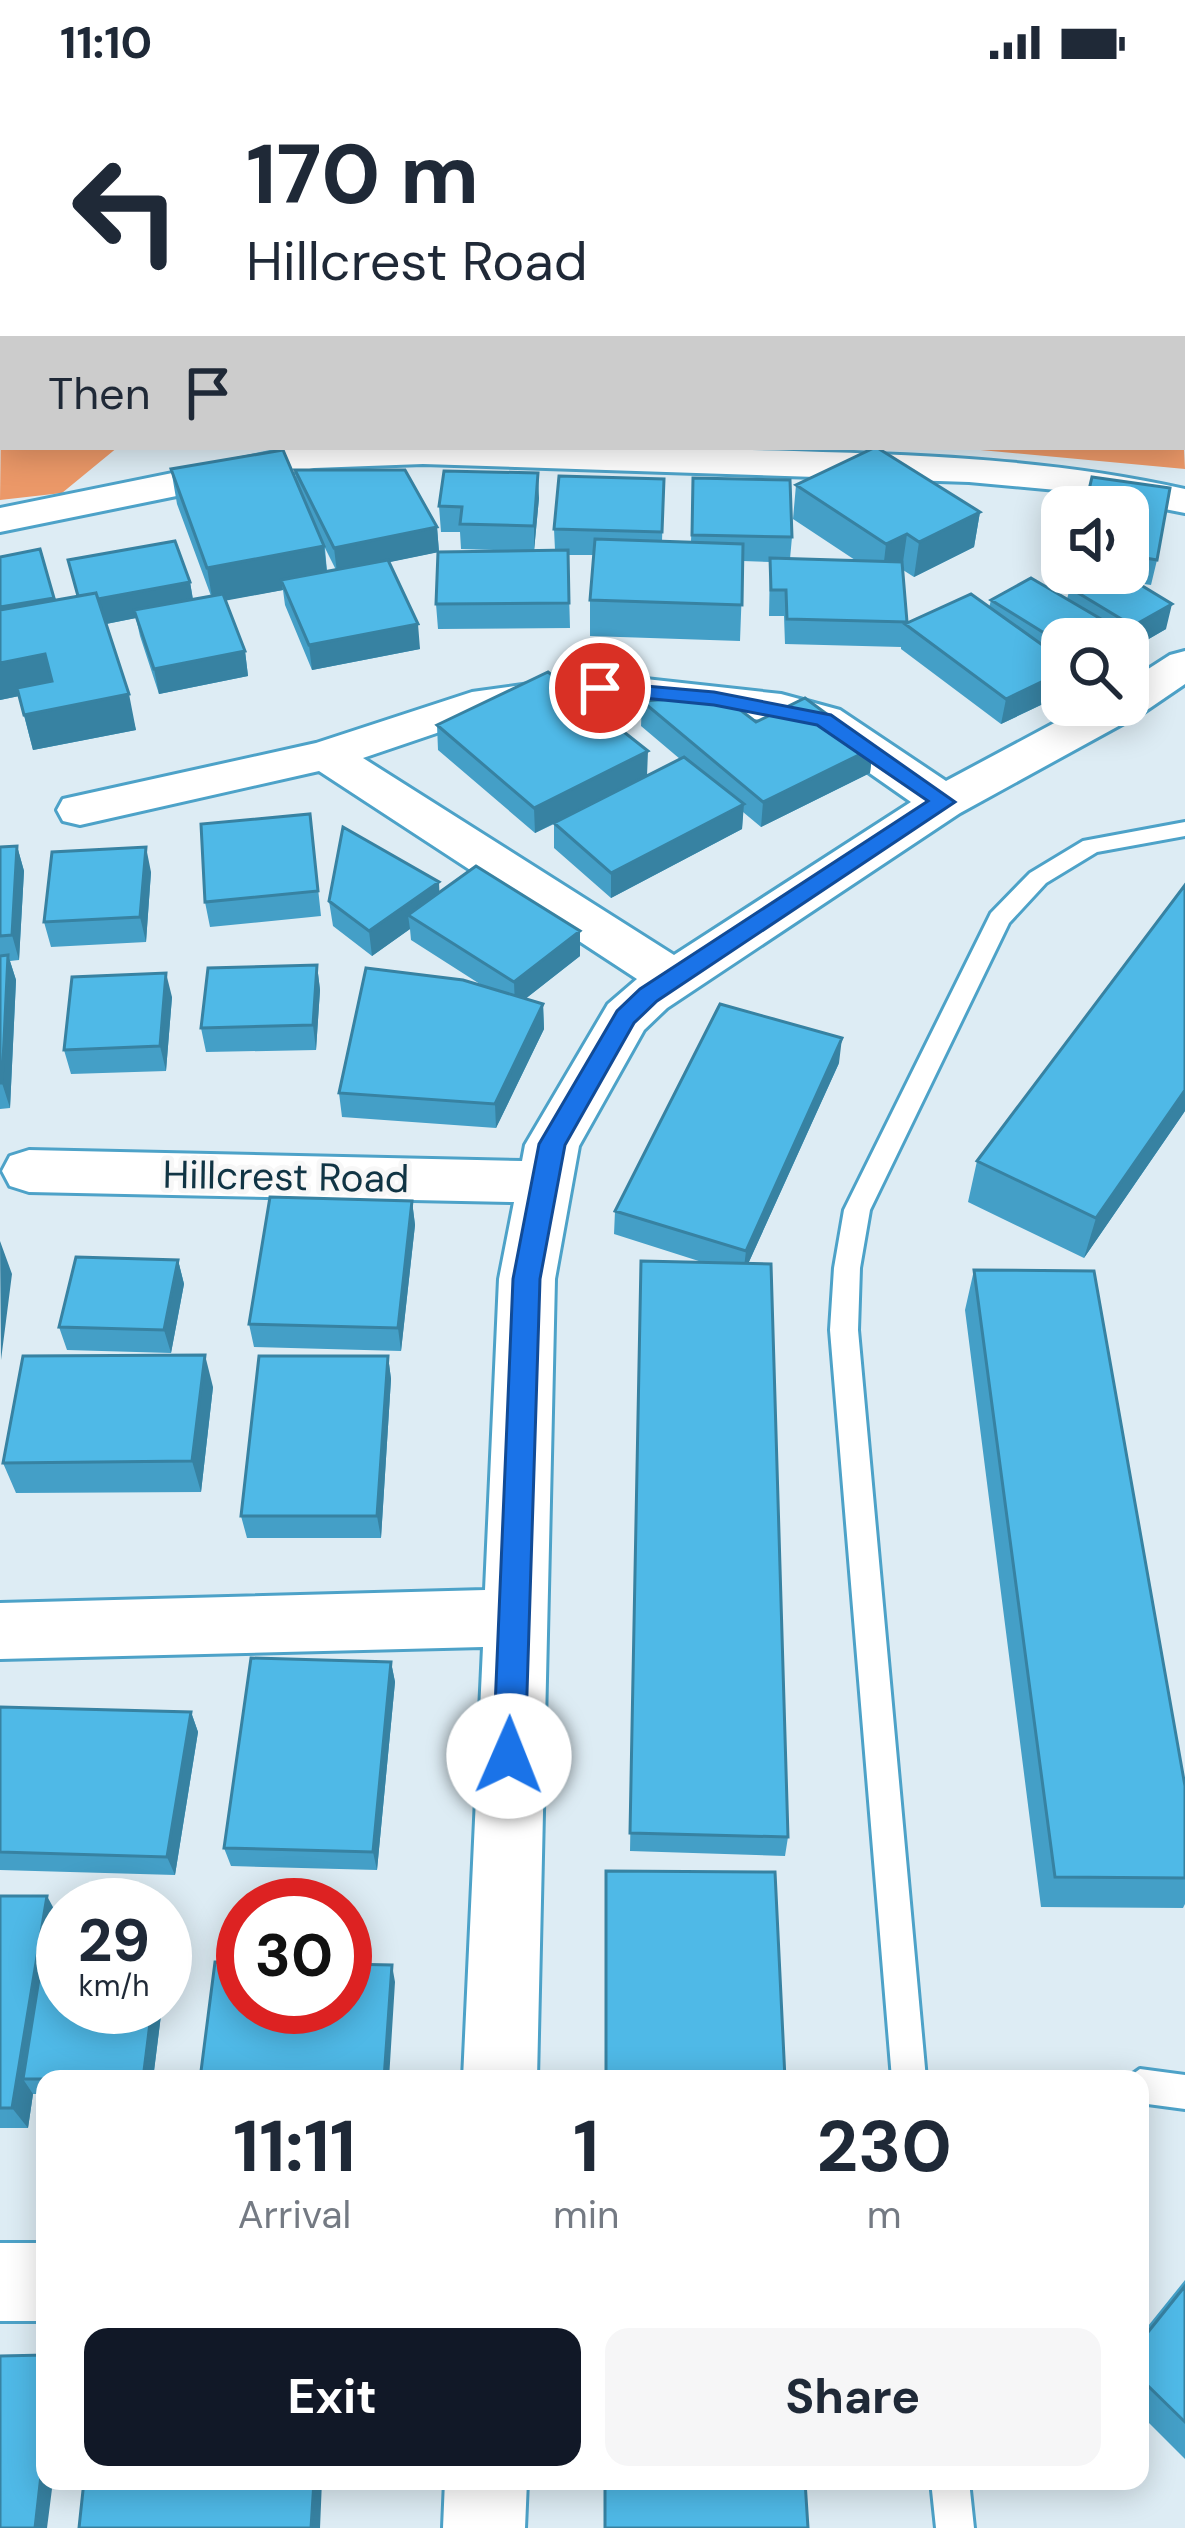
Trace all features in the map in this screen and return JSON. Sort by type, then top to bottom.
[{"type":"street","points":[[0,520],[314,457],[357,454],[554,455],[1000,471],[1185,501]]},
{"type":"street","points":[[1149,687],[1185,664]]},
{"type":"street","points":[[80,810],[326,755],[472,706],[538,693],[600,688],[714,699],[824,720],[944,802]]},
{"type":"street","points":[[500,2070],[527,1279],[552,1144],[626,1017],[674,979],[944,802],[1083,726]]},
{"type":"street","points":[[326,755],[674,979]]},
{"type":"street","name":"Hillcrest Road","points":[[28,1172],[543,1181]]},
{"type":"street","points":[[0,1631],[512,1618]]},
{"type":"street","points":[[0,2282],[36,2282]]},
{"type":"street","points":[[484,2528],[486,2490]]},
{"type":"lane","points":[[908,2070],[844,1330],[856,1210],[999,919],[1038,878],[1090,846],[1185,829]]},
{"type":"lane","points":[[1149,2087],[1185,2092]]},
{"type":"lane","points":[[951,2490],[955,2528]]},
{"type":"shaded area","points":[[1,450],[114,450],[62,493],[0,500]]},
{"type":"shaded area","points":[[980,450],[1184,450],[1185,469]]},
{"type":"building","points":[[283,450],[324,546],[207,568],[171,469]]},
{"type":"building","points":[[870,450],[881,450],[980,512],[919,542],[907,534],[886,544],[796,485]]},
{"type":"building","points":[[295,470],[405,470],[437,527],[334,548]]},
{"type":"building","points":[[444,471],[538,473],[534,526],[460,524],[462,507],[439,506]]},
{"type":"building","points":[[559,476],[664,479],[662,532],[554,529]]},
{"type":"building","points":[[1092,477],[1170,488],[1157,560],[1149,559],[1149,486],[1090,486]]},
{"type":"building","points":[[693,478],[790,480],[792,537],[692,535]]},
{"type":"building","points":[[595,539],[743,544],[742,605],[590,600]]},
{"type":"building","points":[[175,541],[190,582],[98,599],[96,593],[78,596],[68,560]]},
{"type":"building","points":[[40,549],[54,598],[0,607],[0,557]]},
{"type":"building","points":[[568,550],[569,603],[436,604],[438,552]]},
{"type":"building","points":[[770,558],[902,562],[907,622],[787,619],[786,590],[771,590]]},
{"type":"building","points":[[388,560],[418,624],[309,645],[281,580]]},
{"type":"building","points":[[1031,578],[1041,584],[1041,594],[1058,594],[1099,618],[1041,618],[1041,631],[991,600]]},
{"type":"building","points":[[1149,590],[1172,604],[1147,618],[1120,618],[1080,594],[1149,594]]},
{"type":"building","points":[[96,593],[129,694],[24,715],[17,688],[52,681],[45,654],[0,663],[0,610]]},
{"type":"building","points":[[223,594],[245,651],[154,669],[134,610]]},
{"type":"building","points":[[971,594],[1041,644],[1041,682],[1006,699],[905,624]]},
{"type":"building","points":[[548,672],[648,751],[534,808],[437,725]]},
{"type":"building","points":[[722,696],[756,722],[805,698],[873,748],[763,802],[642,701]]},
{"type":"building","points":[[684,757],[744,804],[611,873],[554,823]]},
{"type":"building","points":[[310,814],[318,891],[205,902],[201,824]]},
{"type":"building","points":[[343,827],[439,882],[369,931],[329,901]]},
{"type":"building","points":[[17,846],[12,935],[0,936],[0,847]]},
{"type":"building","points":[[146,847],[140,917],[44,922],[52,852]]},
{"type":"building","points":[[476,866],[580,931],[514,982],[408,915]]},
{"type":"building","points":[[1185,885],[1185,1090],[1096,1218],[977,1161]]},
{"type":"building","points":[[8,955],[2,1083],[0,1083],[0,956]]},
{"type":"building","points":[[317,965],[313,1025],[201,1028],[208,968]]},
{"type":"building","points":[[366,968],[463,980],[543,1004],[495,1104],[339,1093]]},
{"type":"building","points":[[166,973],[160,1046],[64,1050],[72,977]]},
{"type":"building","points":[[720,1004],[842,1038],[746,1251],[615,1211]]},
{"type":"building","points":[[270,1197],[412,1201],[398,1328],[249,1324]]},
{"type":"building","points":[[76,1257],[178,1260],[164,1330],[59,1327]]},
{"type":"building","points":[[641,1261],[771,1264],[788,1837],[630,1833]]},
{"type":"building","points":[[974,1270],[1094,1271],[1185,1786],[1185,1878],[1055,1877]]},
{"type":"building","points":[[205,1355],[192,1461],[3,1463],[23,1356]]},
{"type":"building","points":[[259,1356],[388,1356],[377,1516],[241,1516]]},
{"type":"building","points":[[251,1658],[391,1662],[373,1852],[224,1848]]},
{"type":"building","points":[[0,1707],[191,1712],[167,1857],[0,1852]]},
{"type":"building","points":[[606,1871],[775,1872],[785,2070],[606,2070]]},
{"type":"building","points":[[0,1896],[36,1896],[36,1963],[12,2108],[0,2108]]},
{"type":"building","points":[[215,1962],[216,2034],[372,2034],[372,1965],[392,1965],[385,2070],[201,2070]]},
{"type":"building","points":[[36,1998],[36,2034],[149,2034],[144,2070],[36,2070],[36,2079],[23,2079]]},
{"type":"building","points":[[1185,2286],[1185,2422],[1149,2387],[1149,2331]]},
{"type":"building","points":[[36,2355],[39,2490],[35,2528],[0,2528],[0,2356]]},
{"type":"building","points":[[83,2490],[313,2490],[311,2528],[79,2528]]},
{"type":"building","points":[[605,2490],[806,2490],[808,2528],[605,2528]]},
{"type":"route","points":[[509,1756],[527,1279],[552,1144],[626,1017],[649,995],[944,802],[824,720],[781,708],[600,688]]}]
